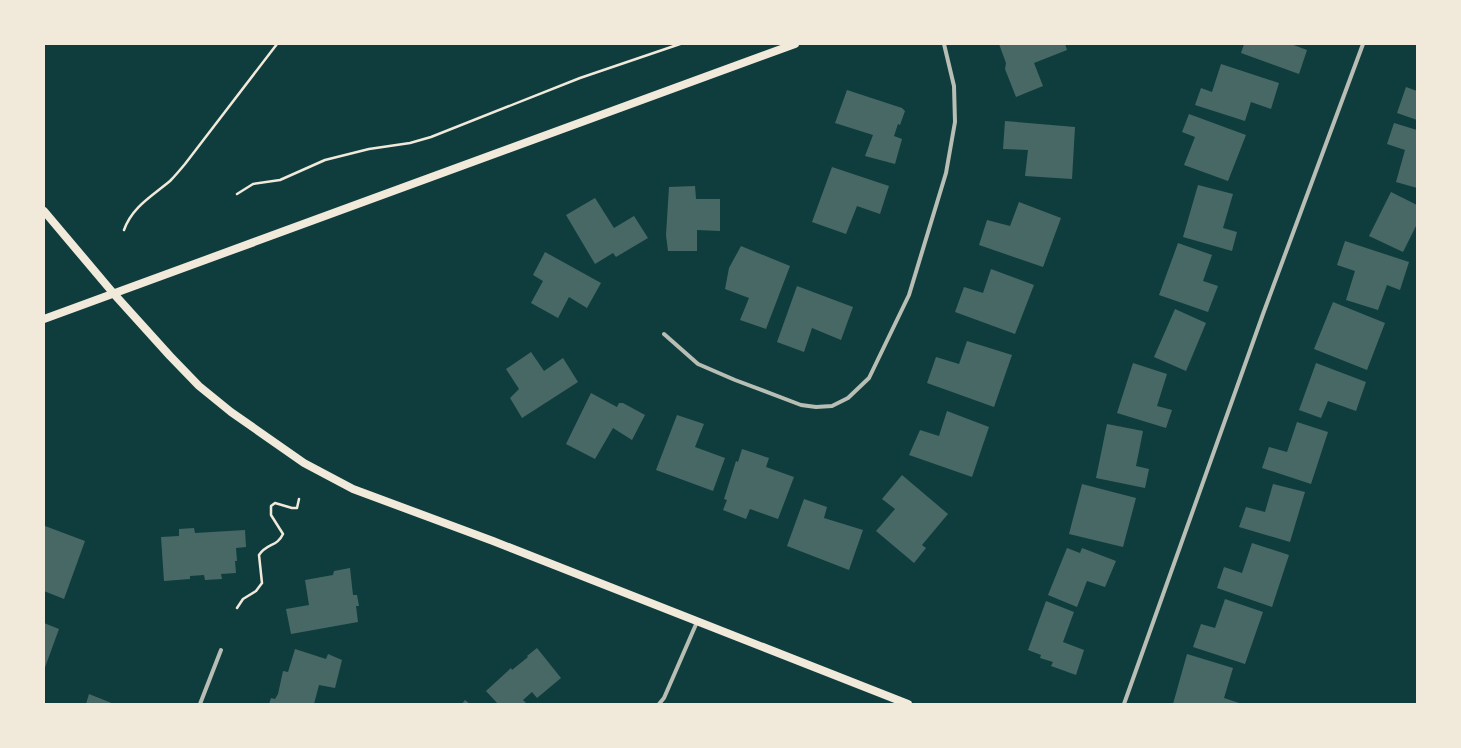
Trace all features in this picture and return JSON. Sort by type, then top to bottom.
[{"type":"main road","points":[[44,319],[795,44]]},
{"type":"main road","points":[[44,211],[114,294],[199,386],[230,412],[304,463],[353,489],[493,541],[908,704]]},
{"type":"street","points":[[664,334],[698,364],[734,380],[801,405],[816,407],[832,406],[848,398],[869,378],[909,295],[946,173],[955,122],[954,86],[944,44]]},
{"type":"street","points":[[1124,704],[1263,314],[1364,44]]},
{"type":"street","points":[[659,704],[664,698],[697,622]]},
{"type":"street","points":[[200,704],[221,650]]},
{"type":"path","points":[[124,230],[128,219],[142,203],[171,180],[185,164],[277,44]]},
{"type":"path","points":[[237,194],[253,184],[280,180],[325,160],[369,149],[410,143],[431,137],[580,78],[680,44]]},
{"type":"path","points":[[237,608],[243,599],[256,591],[262,583],[258,555],[263,549],[279,542],[283,534],[271,515],[271,506],[275,503],[297,508],[299,499]]},
{"type":"building","points":[[999,44],[1065,44],[1067,50],[1034,63],[1043,86],[1016,97],[1005,69],[1006,63]]},
{"type":"building","points":[[1244,44],[1291,44],[1307,50],[1299,74],[1241,53]]},
{"type":"building","points":[[1221,64],[1279,83],[1271,109],[1251,102],[1245,121],[1195,105],[1201,88],[1212,92]]},
{"type":"building","points":[[1406,87],[1417,91],[1417,120],[1397,113]]},
{"type":"building","points":[[847,90],[902,108],[905,111],[894,136],[902,139],[895,164],[865,156],[873,135],[835,123]]},
{"type":"building","points":[[1189,114],[1246,135],[1228,181],[1184,165],[1195,137],[1182,132]]},
{"type":"building","points":[[1005,121],[1075,127],[1072,179],[1025,176],[1028,150],[1003,149]]},
{"type":"building","points":[[1394,123],[1417,130],[1417,188],[1396,182],[1405,150],[1387,144]]},
{"type":"building","points":[[832,167],[889,186],[880,214],[857,206],[846,234],[812,222]]},
{"type":"building","points":[[1198,185],[1233,194],[1223,228],[1237,232],[1232,251],[1183,237]]},
{"type":"building","points":[[695,186],[696,199],[720,199],[720,231],[697,230],[697,251],[668,251],[666,235],[669,187]]},
{"type":"building","points":[[1391,192],[1417,205],[1417,224],[1403,252],[1369,236]]},
{"type":"building","points":[[595,198],[614,228],[634,216],[648,238],[616,257],[613,253],[595,264],[566,215]]},
{"type":"building","points":[[1019,202],[1061,218],[1043,267],[979,245],[987,220],[1010,226]]},
{"type":"building","points":[[1345,241],[1409,262],[1400,290],[1387,285],[1378,310],[1346,300],[1355,271],[1337,265]]},
{"type":"building","points":[[1178,243],[1212,255],[1203,281],[1218,286],[1208,312],[1159,295]]},
{"type":"building","points":[[741,246],[790,266],[766,329],[740,320],[749,298],[725,289],[729,268]]},
{"type":"building","points":[[545,252],[601,283],[587,308],[569,297],[558,318],[531,303],[543,281],[533,275]]},
{"type":"building","points":[[991,269],[1034,285],[1015,334],[955,312],[964,287],[983,293]]},
{"type":"building","points":[[797,286],[853,307],[841,340],[812,328],[804,352],[777,342]]},
{"type":"building","points":[[1333,302],[1385,323],[1367,370],[1314,349]]},
{"type":"building","points":[[1175,309],[1206,323],[1186,371],[1154,357]]},
{"type":"building","points":[[967,341],[1012,355],[994,407],[927,383],[936,357],[959,364]]},
{"type":"building","points":[[531,352],[544,371],[563,358],[578,382],[522,418],[510,398],[519,389],[506,369]]},
{"type":"building","points":[[1133,363],[1167,374],[1157,406],[1172,410],[1166,428],[1117,413]]},
{"type":"building","points":[[1316,363],[1366,382],[1356,411],[1328,401],[1321,418],[1299,410]]},
{"type":"building","points":[[591,393],[617,407],[619,403],[623,403],[645,415],[632,440],[613,428],[595,459],[566,444]]},
{"type":"building","points":[[947,411],[989,427],[972,477],[909,455],[920,430],[939,436]]},
{"type":"building","points":[[677,415],[704,424],[695,447],[725,458],[713,491],[656,470]]},
{"type":"building","points":[[1297,422],[1328,432],[1311,484],[1262,468],[1269,447],[1287,452]]},
{"type":"building","points":[[1107,424],[1143,431],[1136,466],[1149,469],[1145,488],[1096,478]]},
{"type":"building","points":[[742,449],[769,458],[766,467],[794,477],[778,519],[750,509],[746,519],[723,510],[727,500],[724,499],[736,461],[738,462]]},
{"type":"building","points":[[902,475],[948,514],[922,545],[926,548],[914,563],[876,531],[895,509],[882,499]]},
{"type":"building","points":[[1082,484],[1136,498],[1123,547],[1069,534]]},
{"type":"building","points":[[1273,484],[1305,492],[1290,542],[1239,527],[1246,507],[1265,512]]},
{"type":"building","points":[[804,499],[827,507],[824,518],[863,530],[849,570],[787,546]]},
{"type":"building","points":[[45,526],[85,541],[64,599],[44,591]]},
{"type":"building","points":[[194,528],[195,533],[245,530],[246,547],[236,548],[236,573],[221,574],[222,579],[205,580],[204,575],[190,576],[190,579],[164,581],[161,537],[179,536],[179,529]]},
{"type":"building","points":[[1252,543],[1289,555],[1272,607],[1217,588],[1224,567],[1242,573]]},
{"type":"building","points":[[1067,548],[1080,553],[1082,548],[1116,561],[1105,587],[1087,581],[1077,607],[1048,595]]},
{"type":"building","points":[[350,568],[353,595],[357,595],[359,606],[356,606],[358,622],[291,634],[286,609],[309,605],[305,580],[333,575],[334,571]]},
{"type":"building","points":[[1225,599],[1263,612],[1245,664],[1193,647],[1201,624],[1215,628]]},
{"type":"building","points":[[1046,601],[1074,612],[1063,642],[1084,650],[1076,675],[1051,666],[1053,662],[1040,658],[1041,655],[1028,650]]},
{"type":"building","points":[[44,623],[59,629],[44,670]]},
{"type":"building","points":[[537,648],[561,678],[537,698],[532,692],[523,700],[527,704],[498,704],[486,691],[511,668],[512,670]]},
{"type":"building","points":[[295,649],[326,659],[328,654],[342,660],[335,688],[319,685],[314,704],[269,704],[271,698],[275,699],[278,694],[283,671],[288,672]]},
{"type":"building","points":[[1187,654],[1233,668],[1224,698],[1242,704],[1173,704]]},
{"type":"building","points":[[89,694],[114,704],[86,704]]},
{"type":"building","points":[[465,700],[470,704],[462,704]]}]
